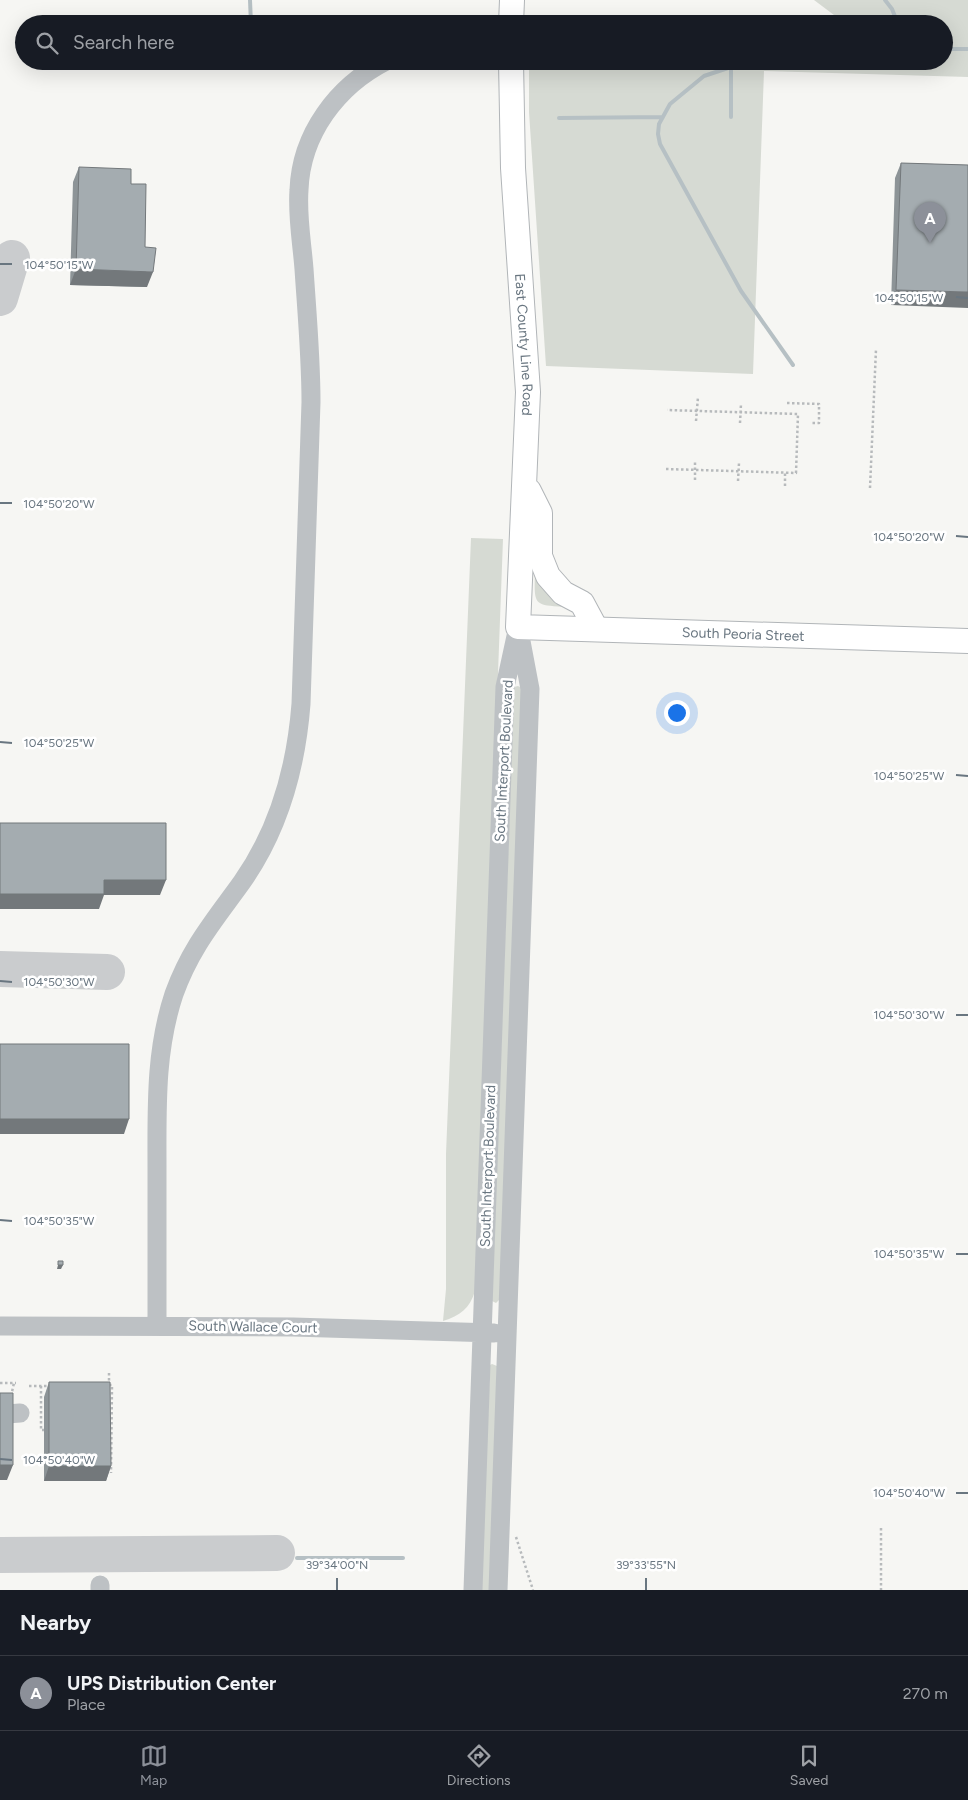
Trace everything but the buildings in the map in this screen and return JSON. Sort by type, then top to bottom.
[{"type":"main road","points":[[511,15],[512,0]]},
{"type":"main road","name":"East County Line Road","points":[[510,70],[512,150],[528,392],[518,627]]},
{"type":"main road","points":[[524,483],[540,513],[540,556],[548,576],[563,593],[582,602],[596,629]]},
{"type":"main road","name":"South Peoria Street","points":[[518,627],[968,640]]},
{"type":"street","points":[[157,1326],[157,1094],[163,1034],[175,994],[191,955],[212,921],[242,882],[270,834],[285,795],[296,754],[301,704],[311,402],[310,354],[299,205],[302,165],[314,131],[328,109],[355,80],[371,70]]},
{"type":"street","name":"South Interport Boulevard","points":[[472,1590],[505,687],[518,627]]},
{"type":"street","name":"South Interport Boulevard","points":[[498,1590],[530,689],[518,627]]},
{"type":"street","name":"South Wallace Court","points":[[0,1326],[293,1326],[507,1334]]},
{"type":"path","points":[[870,488],[876,349]]},
{"type":"path","points":[[696,421],[698,397]]},
{"type":"path","points":[[787,402],[819,404],[819,423],[810,423]]},
{"type":"path","points":[[740,423],[741,404]]},
{"type":"path","points":[[666,469],[796,473],[798,414],[667,410]]},
{"type":"path","points":[[695,480],[696,461]]},
{"type":"path","points":[[738,480],[739,463]]},
{"type":"path","points":[[785,472],[785,486]]},
{"type":"path","points":[[109,1373],[109,1385],[112,1385],[111,1473]]},
{"type":"path","points":[[0,1383],[15,1383],[11,1404]]},
{"type":"path","points":[[101,1385],[109,1385]]},
{"type":"path","points":[[28,1386],[51,1386]]},
{"type":"path","points":[[41,1386],[41,1430],[44,1430]]},
{"type":"path","points":[[106,1424],[112,1424]]},
{"type":"path","points":[[881,1528],[882,1590]]},
{"type":"shaded area","points":[[814,0],[968,0],[968,77],[764,71],[753,374],[546,366],[529,112],[529,70],[953,70],[953,15],[834,15]]},
{"type":"shaded area","points":[[471,538],[503,539],[475,1291],[464,1310],[454,1317],[443,1321],[446,1289],[446,1154]]},
{"type":"shaded area","points":[[535,571],[568,607],[542,604],[538,601],[535,591]]},
{"type":"shaded area","points":[[514,687],[522,688],[500,1299],[496,1303],[492,1301]]},
{"type":"shaded area","points":[[490,1365],[497,1366],[490,1590],[481,1590]]},
{"type":"waterway","points":[[250,0],[251,15]]},
{"type":"waterway","points":[[885,0],[894,15]]},
{"type":"waterway","points":[[953,49],[968,49]]},
{"type":"waterway","points":[[722,70],[704,76],[670,104],[659,124],[660,144],[741,291],[793,365]]},
{"type":"waterway","points":[[731,70],[731,117]]},
{"type":"waterway","points":[[559,118],[663,117]]},
{"type":"waterway","points":[[297,1558],[403,1558]]},
{"type":"taxiway","points":[[0,298],[12,258]]},
{"type":"taxiway","points":[[0,969],[107,972]]},
{"type":"taxiway","points":[[0,1555],[277,1553]]},
{"type":"place","name":"UPS Distribution Center","points":[[930,243]]}]
